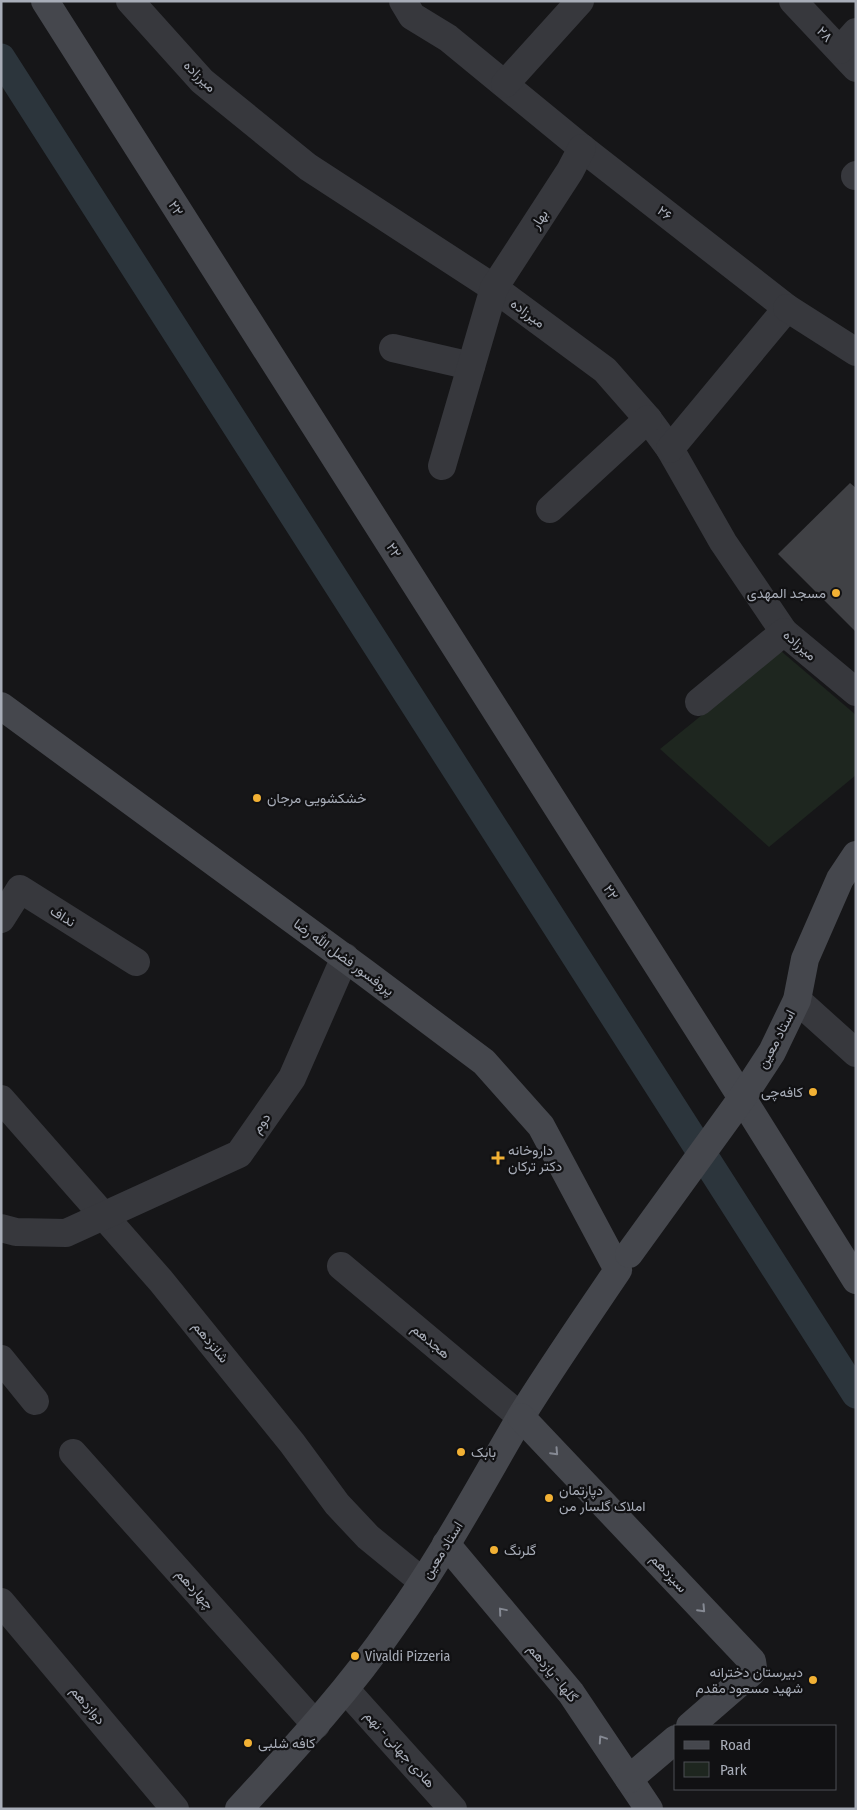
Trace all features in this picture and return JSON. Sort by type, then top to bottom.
[{"type":"main road","name":"۲۲","points":[[45,1],[856,1280]]},
{"type":"main road","name":"پروفسور فضل الله رضا","points":[[1,706],[345,957],[484,1062],[541,1126],[623,1262]]},
{"type":"main road","name":"استاد معین","points":[[239,1809],[346,1690],[394,1624],[423,1582],[521,1417],[623,1262],[742,1098],[772,1052],[797,1000],[805,959],[840,879],[856,855]]},
{"type":"main road","name":"سیزدهم","points":[[521,1417],[752,1661],[752,1673],[691,1725]]},
{"type":"main road","name":"گلها - یازدهم","points":[[446,1544],[571,1693],[649,1809]]},
{"type":"main road","points":[[629,1779],[674,1740]]},
{"type":"street","name":"میرزاده","points":[[130,1],[202,81],[308,168],[494,288],[605,370],[648,418],[670,449],[723,542],[784,632],[856,692]]},
{"type":"street","name":"۲۶","points":[[403,1],[412,16],[448,38],[582,148],[787,308],[856,352]]},
{"type":"street","points":[[505,84],[580,1]]},
{"type":"street","name":"۲۸","points":[[793,1],[850,50]]},
{"type":"street","name":"بهار","points":[[442,466],[494,288],[570,171],[582,148]]},
{"type":"street","points":[[670,449],[787,308]]},
{"type":"street","points":[[394,348],[472,366]]},
{"type":"street","points":[[550,509],[648,418]]},
{"type":"street","points":[[699,702],[784,632]]},
{"type":"street","name":"نداف","points":[[1,919],[20,890],[136,962]]},
{"type":"street","name":"دوم","points":[[1,1228],[16,1232],[66,1233],[239,1154],[292,1078],[345,957]]},
{"type":"street","points":[[797,1000],[856,1053]]},
{"type":"street","name":"شانزدهم","points":[[1,1099],[161,1281],[292,1443],[337,1504],[368,1536],[423,1582]]},
{"type":"street","name":"هجدهم","points":[[341,1266],[521,1417]]},
{"type":"street","points":[[1,1359],[35,1400]]},
{"type":"street","name":"چهاردهم","points":[[73,1453],[316,1725]]},
{"type":"street","name":"دوازدهم","points":[[1,1602],[175,1809]]},
{"type":"street","name":"هادی جهانی - نهم","points":[[346,1690],[453,1809]]},
{"type":"green space","points":[[781,651],[856,715],[856,775],[769,847],[660,749]]},
{"type":"building","name":"مسجد المهدی","points":[[850,483],[856,488],[856,632],[778,554]]},
{"type":"waterway","points":[[1,58],[856,1394]]},
{"type":"place","name":"مسجد المهدی","points":[[836,593]]},
{"type":"place","name":"خشکشویی مرجان","points":[[257,798]]},
{"type":"place","name":"کافه‌چی","points":[[813,1092]]},
{"type":"place","name":"داروخانه دکتر ترکان","points":[[498,1158]]},
{"type":"place","name":"بابک","points":[[461,1452]]},
{"type":"place","name":"دپارتمان املاک گلسار من","points":[[549,1498]]},
{"type":"place","name":"گلرنگ","points":[[494,1550]]},
{"type":"place","name":"Vivaldi Pizzeria","points":[[355,1656]]},
{"type":"place","name":"دبیرستان دخترانه شهید مسعود مقدم","points":[[813,1680]]},
{"type":"place","name":"کافه شلبی","points":[[248,1743]]}]
